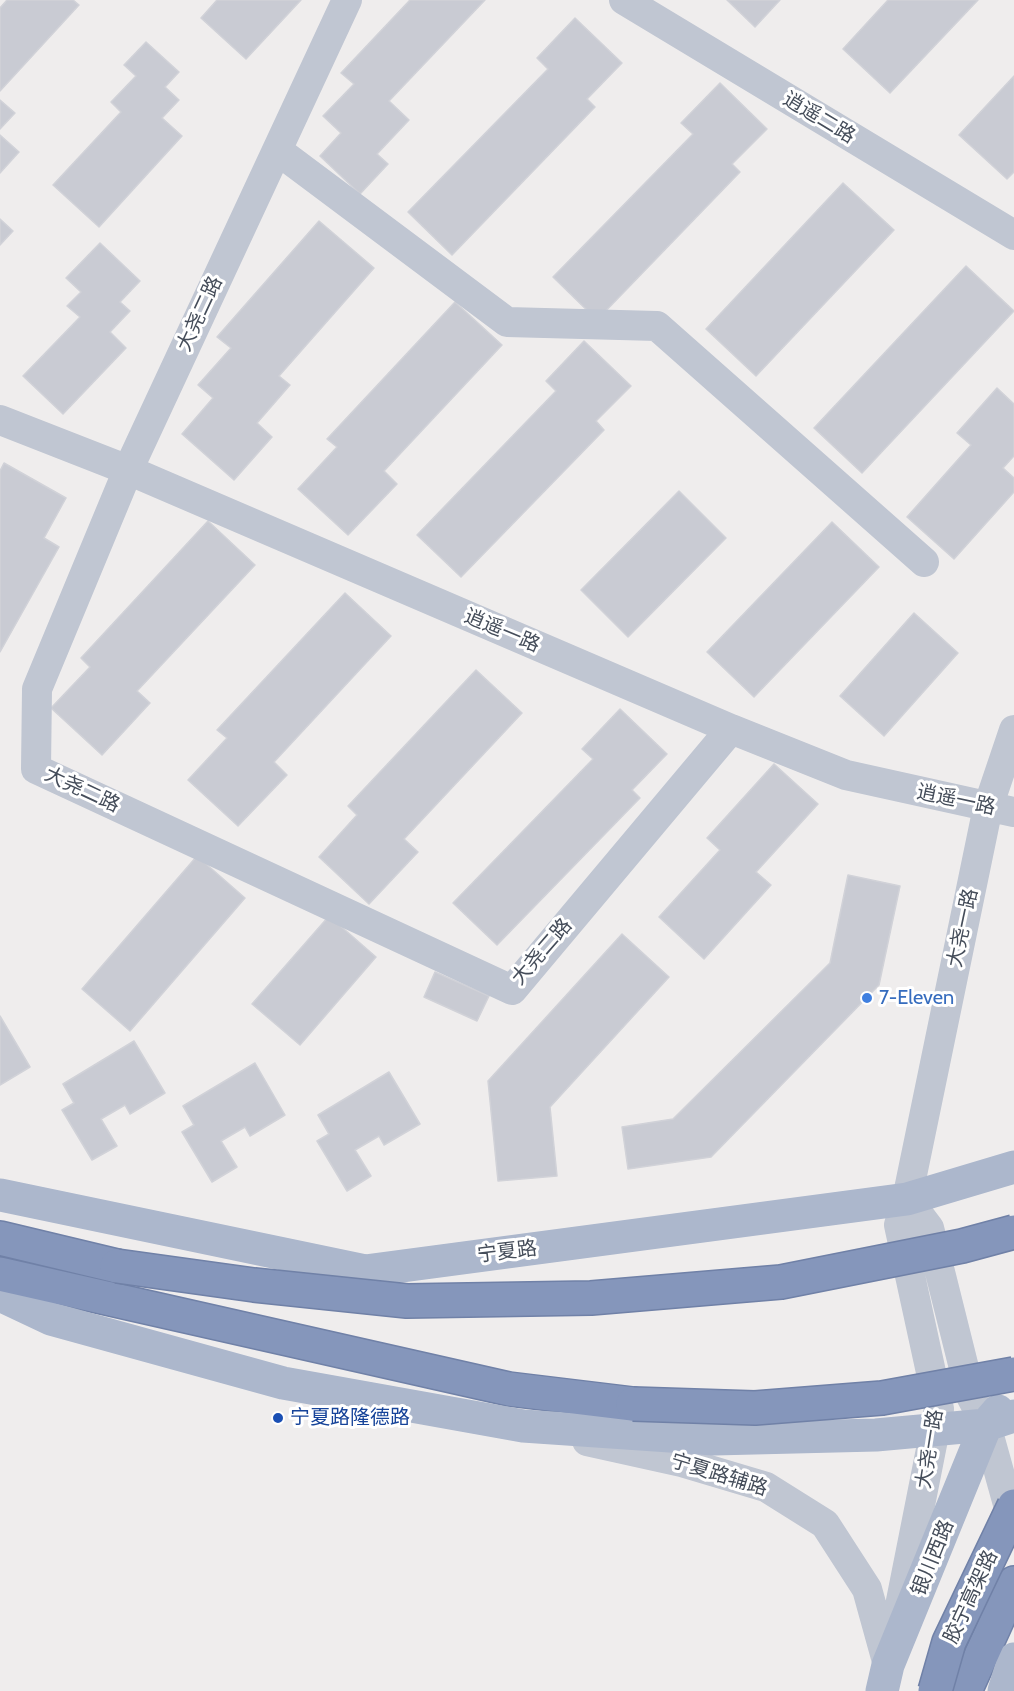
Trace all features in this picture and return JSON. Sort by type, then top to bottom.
[{"type":"highway","points":[[0,1238],[117,1266],[254,1286],[406,1301],[591,1298],[781,1282],[962,1246],[1014,1232]]},
{"type":"highway","points":[[0,1274],[509,1389],[633,1404],[755,1408],[882,1398],[1014,1374]]},
{"type":"highway","name":"胶宁高架路","points":[[935,1691],[949,1642],[1014,1506]]},
{"type":"highway","name":"胶宁高架路","points":[[965,1691],[1014,1583]]},
{"type":"main road","name":"宁夏路","points":[[0,1195],[365,1270],[908,1199],[1014,1167]]},
{"type":"main road","points":[[0,1295],[51,1319],[283,1383],[523,1426],[714,1439],[876,1435],[936,1430],[1000,1420],[1014,1394]]},
{"type":"main road","name":"银川西路","points":[[885,1678],[1000,1420]]},
{"type":"main road","points":[[1004,1691],[1014,1659]]},
{"type":"street","name":"大尧二路","points":[[347,0],[128,470],[37,689],[36,769],[512,990],[731,729]]},
{"type":"street","name":"逍遥二路","points":[[624,0],[1014,235]]},
{"type":"street","points":[[277,150],[507,322],[657,326],[924,562]]},
{"type":"street","name":"逍遥一路","points":[[0,420],[128,470],[731,729],[846,775],[1001,809]]},
{"type":"street","name":"大尧一路","points":[[885,1678],[939,1409],[899,1225],[908,1199],[1001,809],[1014,730]]},
{"type":"street","name":"大尧一路","points":[[908,1199],[929,1228],[971,1396],[1000,1420],[1014,1526]]},
{"type":"street","name":"宁夏路辅路","points":[[523,1426],[682,1462],[766,1487],[825,1524],[867,1589],[885,1678]]},
{"type":"building","points":[[7,0],[73,0],[79,5],[0,91],[0,8]]},
{"type":"building","points":[[217,0],[301,0],[246,59],[201,18]]},
{"type":"building","points":[[410,0],[485,0],[389,101],[409,120],[377,154],[388,164],[360,194],[320,156],[341,133],[323,116],[354,84],[341,73]]},
{"type":"building","points":[[727,0],[780,0],[755,27]]},
{"type":"building","points":[[888,0],[978,0],[890,93],[843,49]]},
{"type":"building","points":[[575,18],[622,63],[587,99],[595,107],[452,255],[408,212],[548,69],[537,58]]},
{"type":"building","points":[[146,42],[179,72],[165,87],[179,100],[162,118],[182,136],[99,227],[53,185],[121,112],[111,102],[136,76],[124,65]]},
{"type":"building","points":[[1014,76],[1014,172],[1007,179],[959,135]]},
{"type":"building","points":[[720,83],[767,129],[732,164],[740,172],[597,320],[553,277],[693,134],[681,123]]},
{"type":"building","points":[[0,100],[15,113],[0,129]]},
{"type":"building","points":[[0,135],[19,152],[0,173]]},
{"type":"building","points":[[843,183],[894,230],[756,376],[706,329]]},
{"type":"building","points":[[0,219],[13,231],[0,245]]},
{"type":"building","points":[[319,221],[374,268],[279,376],[290,385],[257,423],[272,437],[234,480],[182,434],[213,398],[198,385],[231,348],[217,337]]},
{"type":"building","points":[[100,243],[140,281],[120,302],[130,311],[110,332],[126,348],[63,414],[23,376],[80,317],[67,306],[81,292],[66,278]]},
{"type":"building","points":[[966,266],[1014,311],[862,473],[814,428]]},
{"type":"building","points":[[455,302],[502,345],[384,471],[397,484],[348,535],[298,489],[337,447],[327,439]]},
{"type":"building","points":[[584,341],[631,386],[596,421],[604,430],[461,577],[417,535],[556,391],[546,381]]},
{"type":"building","points":[[997,388],[1014,404],[1014,456],[1003,468],[1014,478],[1014,492],[954,559],[907,517],[971,445],[957,433]]},
{"type":"building","points":[[4,463],[66,498],[44,538],[59,547],[0,652],[0,471]]},
{"type":"building","points":[[679,491],[726,538],[628,637],[581,590]]},
{"type":"building","points":[[208,521],[255,565],[137,691],[150,703],[102,755],[51,708],[90,667],[81,658]]},
{"type":"building","points":[[832,522],[879,567],[754,697],[707,652]]},
{"type":"building","points":[[345,593],[391,636],[274,762],[287,775],[238,826],[188,780],[227,738],[217,730]]},
{"type":"building","points":[[914,613],[958,653],[884,736],[840,696]]},
{"type":"building","points":[[476,670],[522,713],[404,839],[418,852],[369,904],[319,857],[357,815],[348,806]]},
{"type":"building","points":[[620,709],[667,754],[632,790],[640,798],[497,945],[453,903],[593,759],[582,749]]},
{"type":"building","points":[[774,764],[818,804],[756,872],[771,885],[704,959],[659,917],[720,850],[707,838]]},
{"type":"building","points":[[197,856],[245,898],[130,1031],[82,989]]},
{"type":"building","points":[[848,875],[900,886],[879,985],[711,1157],[628,1169],[622,1127],[673,1119],[830,963]]},
{"type":"building","points":[[329,916],[376,957],[300,1045],[252,1004]]},
{"type":"building","points":[[622,934],[669,977],[550,1107],[557,1176],[498,1181],[488,1081]]},
{"type":"building","points":[[435,972],[489,996],[477,1021],[424,997]]},
{"type":"building","points":[[0,1016],[30,1067],[0,1085]]},
{"type":"building","points":[[134,1041],[165,1093],[130,1114],[125,1105],[101,1119],[117,1146],[92,1160],[62,1110],[74,1103],[63,1084]]},
{"type":"building","points":[[255,1063],[285,1115],[250,1136],[245,1127],[221,1141],[237,1167],[212,1182],[182,1132],[194,1125],[183,1106]]},
{"type":"building","points":[[389,1072],[420,1124],[384,1145],[379,1136],[355,1150],[371,1176],[347,1191],[317,1141],[329,1134],[318,1115]]},
{"type":"place","name":"7-Eleven","points":[[867,998]]},
{"type":"place","name":"宁夏路隆德路","points":[[278,1418]]}]
